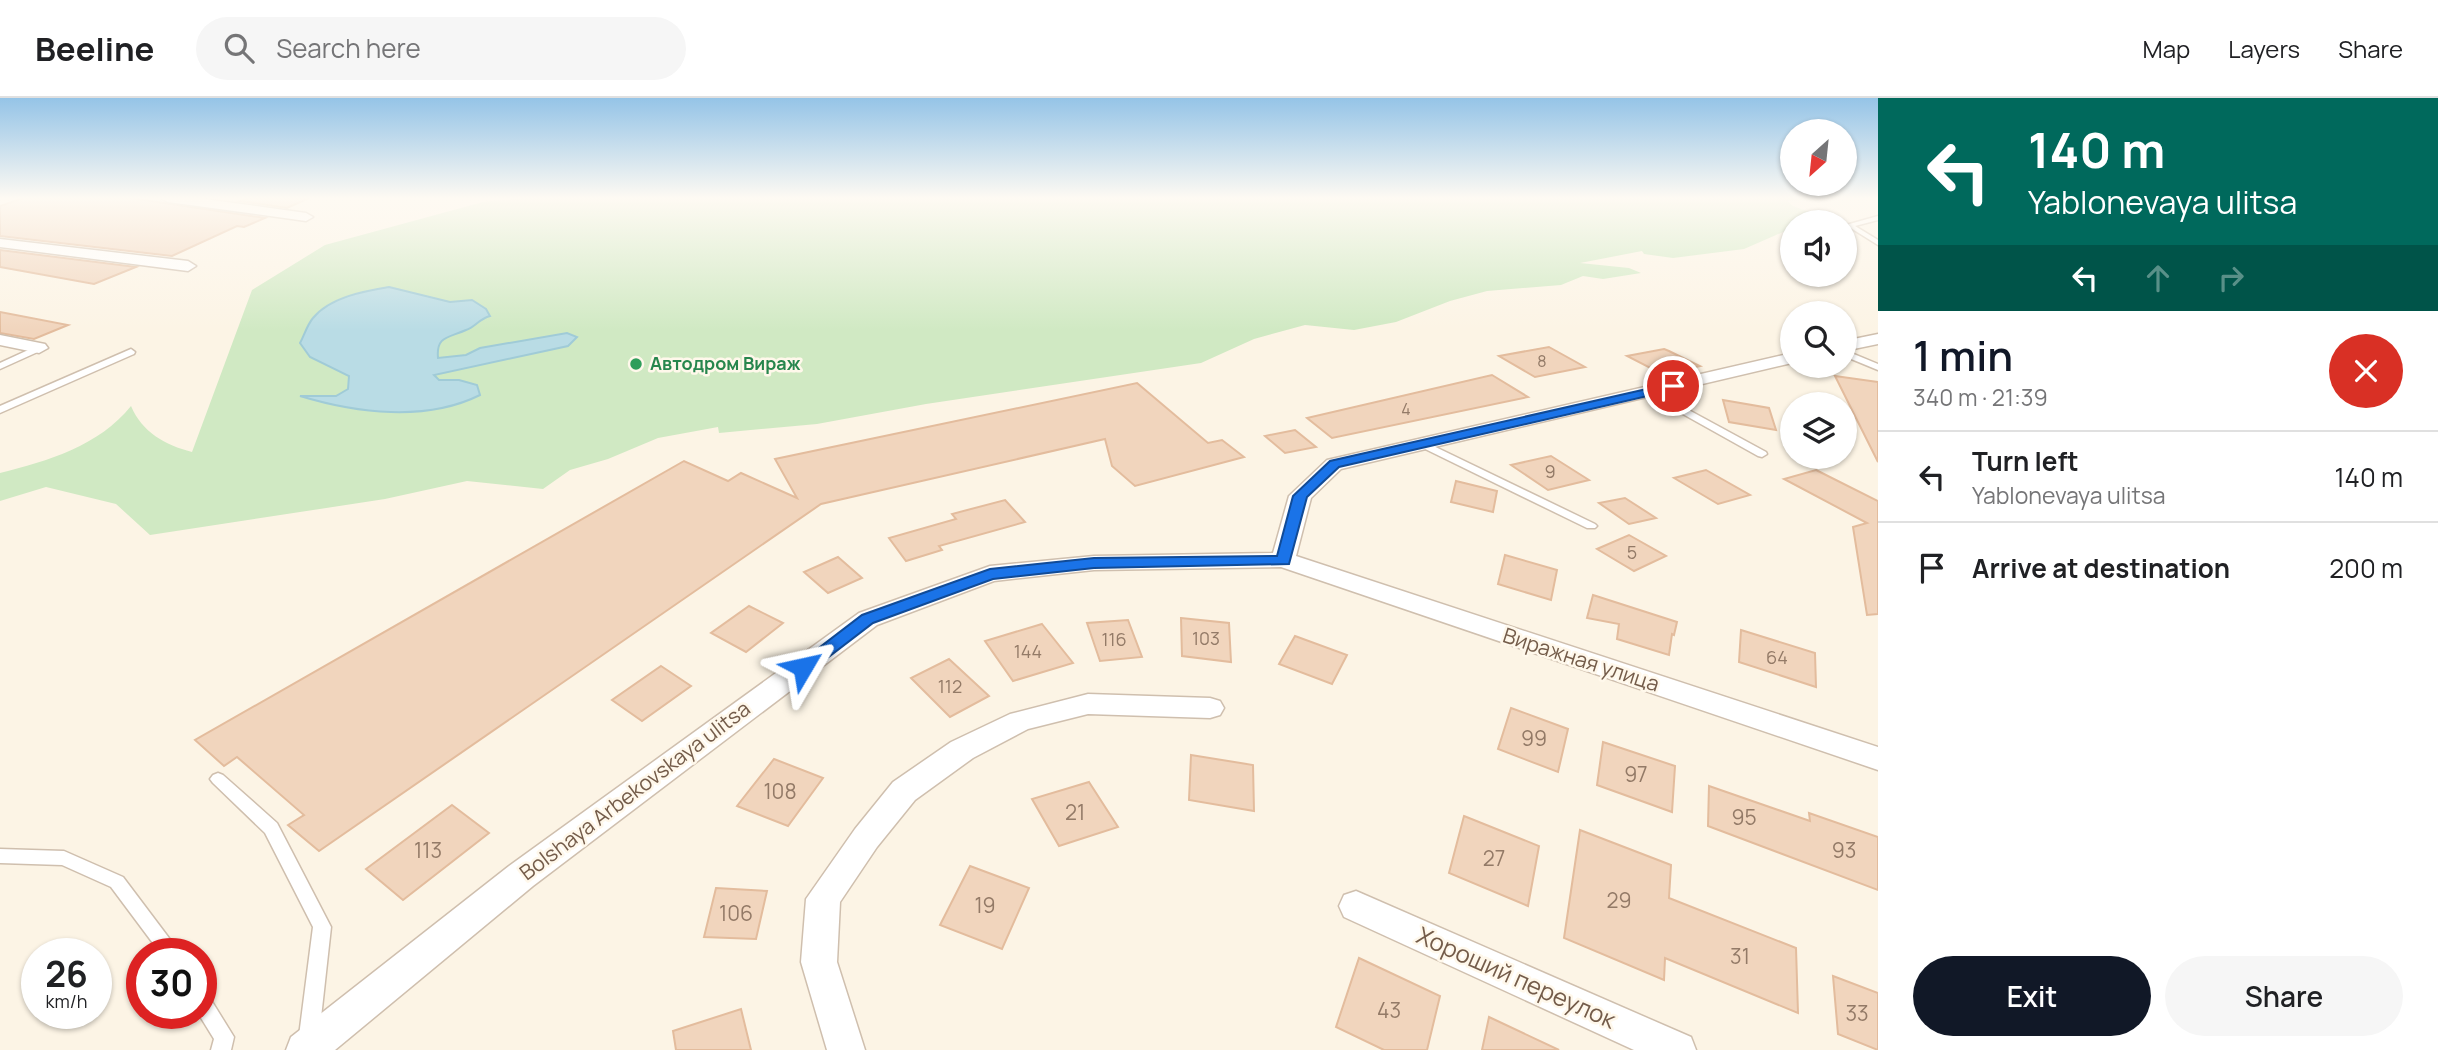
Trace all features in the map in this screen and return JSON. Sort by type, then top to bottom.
[{"type":"street","points":[[0,243],[188,266]]},
{"type":"street","points":[[1857,343],[1878,339]]},
{"type":"street","points":[[0,340],[39,348]]},
{"type":"street","points":[[1283,560],[1300,496],[1335,464],[1780,361]]},
{"type":"street","name":"Виражная улица","points":[[1283,560],[1878,759]]},
{"type":"street","name":"Bolshaya Arbekovskaya ulitsa","points":[[306,1049],[521,876],[867,619],[990,574],[1094,563],[1283,560]]},
{"type":"street","points":[[846,1050],[819,962],[824,899],[866,838],[904,791],[962,750],[1020,721],[1088,704],[1210,708]]},
{"type":"street","name":"Хороший переулок","points":[[1356,906],[1677,1050]]},
{"type":"lane","points":[[0,366],[39,348]]},
{"type":"lane","points":[[0,410],[131,352]]},
{"type":"lane","points":[[1857,358],[1878,367]]},
{"type":"lane","points":[[1650,392],[1762,454]]},
{"type":"lane","points":[[1421,443],[1591,526]]},
{"type":"lane","points":[[218,779],[271,828],[322,927],[306,1049]]},
{"type":"lane","points":[[0,856],[64,858],[117,882],[160,938]]},
{"type":"lane","points":[[217,1027],[223,1037],[221,1050]]},
{"type":"green space","name":"Автодром Вираж","points":[[334,242],[1759,242],[1744,249],[1673,258],[1644,254],[1642,251],[1580,263],[1629,268],[1641,273],[1603,279],[1583,276],[1561,285],[1487,291],[1450,301],[1396,322],[1354,330],[1305,325],[1254,339],[1201,363],[926,404],[817,424],[719,433],[718,427],[658,438],[608,459],[570,470],[543,489],[467,481],[385,499],[150,535],[116,504],[46,487],[0,501],[0,473],[54,457],[88,442],[104,432],[131,406],[141,423],[155,436],[192,452],[252,290],[325,245]]},
{"type":"water","points":[[389,287],[450,302],[472,300],[486,309],[490,316],[441,342],[438,358],[466,355],[480,348],[567,333],[577,337],[568,346],[434,375],[439,380],[459,380],[477,385],[480,395],[437,409],[414,412],[367,410],[300,396],[336,396],[348,389],[349,376],[310,357],[300,343],[313,318],[338,300]]},
{"type":"building","points":[[55,242],[201,242],[172,256]]},
{"type":"building","points":[[0,250],[136,267],[94,284],[0,267]]},
{"type":"building","points":[[0,312],[68,325],[34,339],[0,333]]},
{"type":"building","points":[[1549,347],[1585,367],[1535,377],[1499,356]]},
{"type":"building","points":[[1664,349],[1700,366],[1662,374],[1627,356]]},
{"type":"building","points":[[1492,375],[1528,397],[1332,438],[1307,418]]},
{"type":"building","points":[[1836,378],[1878,382],[1878,462],[1857,420],[1857,392],[1843,392]]},
{"type":"building","points":[[1137,383],[1208,443],[1222,440],[1244,457],[1135,486],[1112,466],[1105,439],[821,504],[319,851],[288,825],[304,815],[237,757],[224,766],[195,740],[684,461],[728,481],[741,473],[797,498],[775,459]]},
{"type":"building","points":[[1723,400],[1769,408],[1776,430],[1729,422]]},
{"type":"building","points":[[1295,430],[1316,447],[1285,453],[1265,436]]},
{"type":"building","points":[[1551,456],[1589,480],[1548,490],[1511,465]]},
{"type":"building","points":[[1706,470],[1750,495],[1718,504],[1674,478]]},
{"type":"building","points":[[1816,470],[1878,501],[1878,614],[1867,615],[1853,527],[1867,523],[1784,479]]},
{"type":"building","points":[[1456,481],[1497,491],[1493,512],[1451,502]]},
{"type":"building","points":[[1625,498],[1656,518],[1629,524],[1599,503]]},
{"type":"building","points":[[1005,500],[1025,522],[939,546],[942,550],[906,561],[889,538],[956,519],[952,514]]},
{"type":"building","points":[[1629,535],[1666,556],[1634,571],[1597,549]]},
{"type":"building","points":[[1505,555],[1557,570],[1551,600],[1498,584]]},
{"type":"building","points":[[838,557],[862,578],[828,593],[804,572]]},
{"type":"building","points":[[1593,595],[1677,622],[1669,655],[1617,639],[1619,624],[1587,618]]},
{"type":"building","points":[[749,606],[783,623],[746,652],[711,633]]},
{"type":"building","points":[[1181,618],[1229,623],[1231,662],[1182,656]]},
{"type":"building","points":[[1128,620],[1142,657],[1100,661],[1087,623]]},
{"type":"building","points":[[1042,624],[1073,663],[1013,681],[985,641]]},
{"type":"building","points":[[1741,630],[1815,653],[1816,687],[1739,662]]},
{"type":"building","points":[[1295,636],[1347,655],[1332,684],[1279,664]]},
{"type":"building","points":[[949,659],[989,696],[950,717],[911,678]]},
{"type":"building","points":[[661,666],[691,686],[642,721],[612,700]]},
{"type":"building","points":[[1511,708],[1568,729],[1558,772],[1498,749]]},
{"type":"building","points":[[1603,742],[1675,766],[1672,812],[1597,785]]},
{"type":"building","points":[[1191,755],[1253,765],[1254,811],[1189,800]]},
{"type":"building","points":[[774,759],[823,778],[788,826],[737,806]]},
{"type":"building","points":[[1089,782],[1118,827],[1059,846],[1032,799]]},
{"type":"building","points":[[1709,786],[1810,821],[1809,813],[1878,837],[1878,890],[1708,826]]},
{"type":"building","points":[[452,805],[489,833],[403,900],[366,869]]},
{"type":"building","points":[[1464,816],[1539,846],[1528,906],[1449,873]]},
{"type":"building","points":[[1580,830],[1671,865],[1669,898],[1796,948],[1798,1013],[1665,958],[1664,980],[1564,938]]},
{"type":"building","points":[[970,866],[1029,888],[1002,949],[940,925]]},
{"type":"building","points":[[716,888],[767,891],[756,939],[704,937]]},
{"type":"building","points":[[1359,958],[1440,996],[1427,1050],[1384,1050],[1336,1027]]},
{"type":"building","points":[[1833,976],[1878,993],[1878,1050],[1838,1034]]},
{"type":"building","points":[[741,1009],[751,1050],[676,1050],[673,1031]]},
{"type":"building","points":[[1489,1017],[1559,1050],[1482,1050]]},
{"type":"place","name":"Автодром Вираж","points":[[636,364]]},
{"type":"route","points":[[803,667],[867,619],[990,574],[1094,563],[1283,560],[1300,496],[1335,464],[1673,386]]}]
